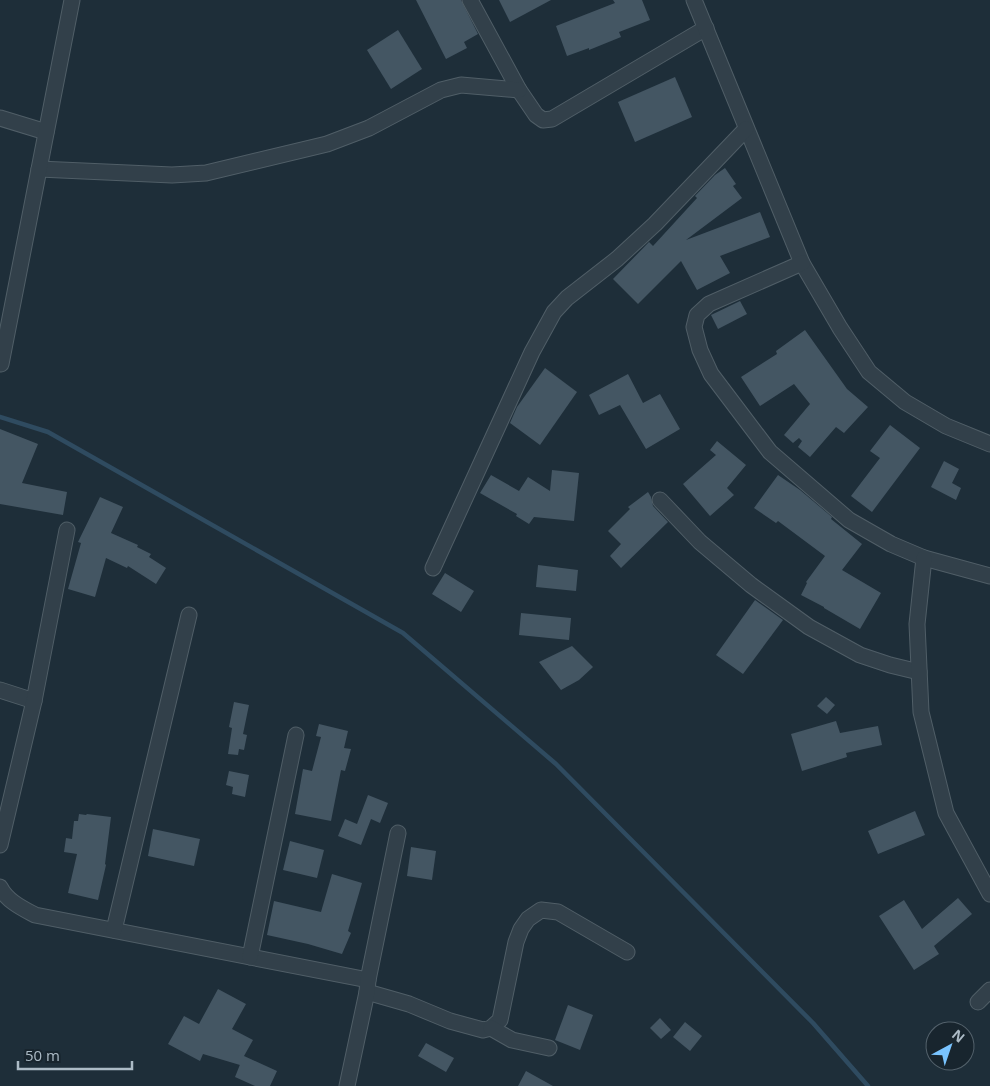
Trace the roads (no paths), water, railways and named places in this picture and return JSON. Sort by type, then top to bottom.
[{"type":"street","points":[[1,364],[72,0]]},
{"type":"street","points":[[470,0],[519,90],[536,115],[543,120],[552,119],[706,28]]},
{"type":"street","points":[[694,0],[802,263],[840,328],[869,372],[906,402],[930,417],[946,426],[990,444]]},
{"type":"street","points":[[39,169],[172,175],[206,173],[327,144],[370,128],[441,90],[461,85],[519,90]]},
{"type":"street","points":[[0,118],[46,132]]},
{"type":"street","points":[[433,568],[532,352],[554,312],[566,298],[617,259],[655,224],[746,130]]},
{"type":"street","points":[[802,263],[709,304],[697,315],[694,327],[700,350],[711,374],[770,452],[849,520],[891,544],[924,558],[990,576]]},
{"type":"street","points":[[660,500],[700,542],[751,585],[809,627],[860,655],[919,672]]},
{"type":"street","points":[[0,845],[34,701],[67,530]]},
{"type":"street","points":[[924,558],[917,624],[921,712],[946,813],[990,894]]},
{"type":"street","points":[[114,930],[189,614]]},
{"type":"street","points":[[0,690],[34,701]]},
{"type":"street","points":[[250,957],[296,735]]},
{"type":"street","points":[[347,1086],[398,833]]},
{"type":"street","points":[[0,887],[3,894],[17,905],[35,915],[250,957],[368,986],[450,1021],[483,1030],[491,1028],[500,1020],[521,929],[528,919],[540,910],[558,912],[627,952]]},
{"type":"street","points":[[978,1002],[990,990]]},
{"type":"street","points":[[491,1028],[512,1040],[549,1048]]},
{"type":"waterway","points":[[0,417],[48,432],[403,633],[556,764],[813,1023],[868,1086]]}]
